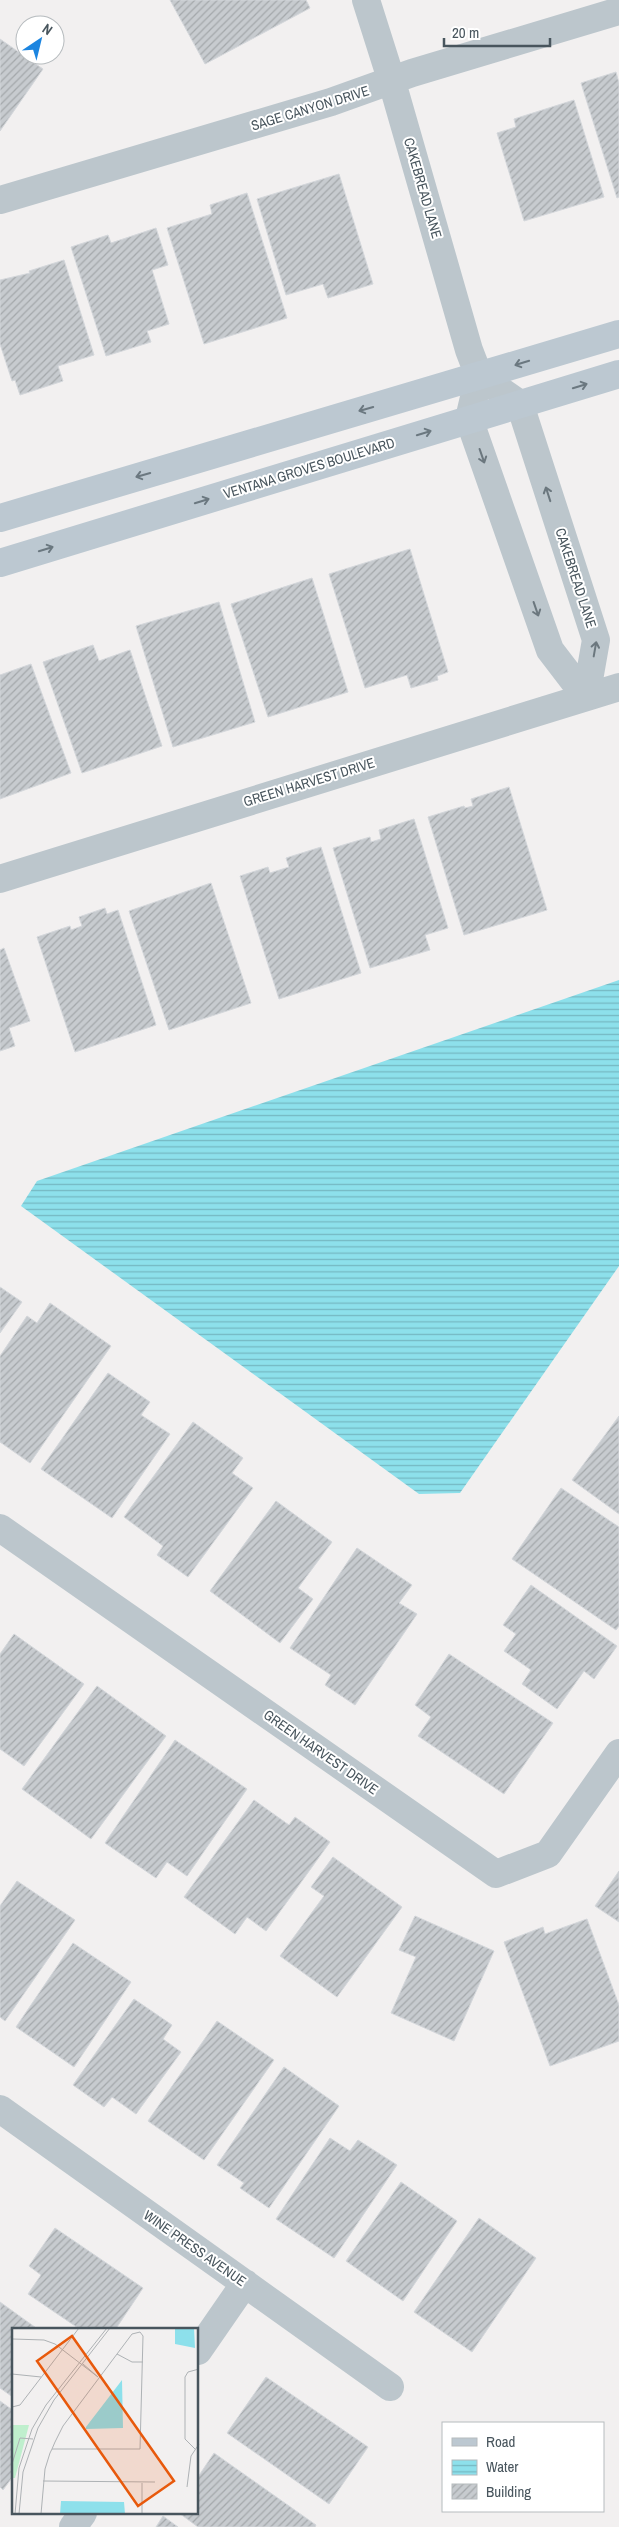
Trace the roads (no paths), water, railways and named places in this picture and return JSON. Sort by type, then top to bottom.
[{"type":"street","name":"CAKEBREAD LANE","points":[[366,0],[392,82],[469,350],[479,376]]},
{"type":"street","name":"SAGE CANYON DRIVE","points":[[0,200],[330,102],[392,82],[412,73],[619,11]]},
{"type":"street","points":[[0,518],[619,334]]},
{"type":"street","name":"VENTANA GROVES BOULEVARD","points":[[0,563],[619,374]]},
{"type":"street","points":[[479,376],[520,404]]},
{"type":"street","points":[[479,376],[469,419],[550,650],[586,697]]},
{"type":"street","name":"CAKEBREAD LANE","points":[[520,404],[596,640],[586,697]]},
{"type":"street","name":"GREEN HARVEST DRIVE","points":[[0,879],[619,687]]},
{"type":"street","name":"GREEN HARVEST DRIVE","points":[[0,1528],[496,1874],[548,1854],[619,1753]]},
{"type":"street","name":"WINE PRESS AVENUE","points":[[0,2109],[390,2387]]},
{"type":"street","points":[[199,2350],[245,2284]]},
{"type":"street","points":[[73,2527],[82,2514]]},
{"type":"water","points":[[619,980],[619,1266],[460,1493],[419,1494],[21,1206],[37,1181]]}]
